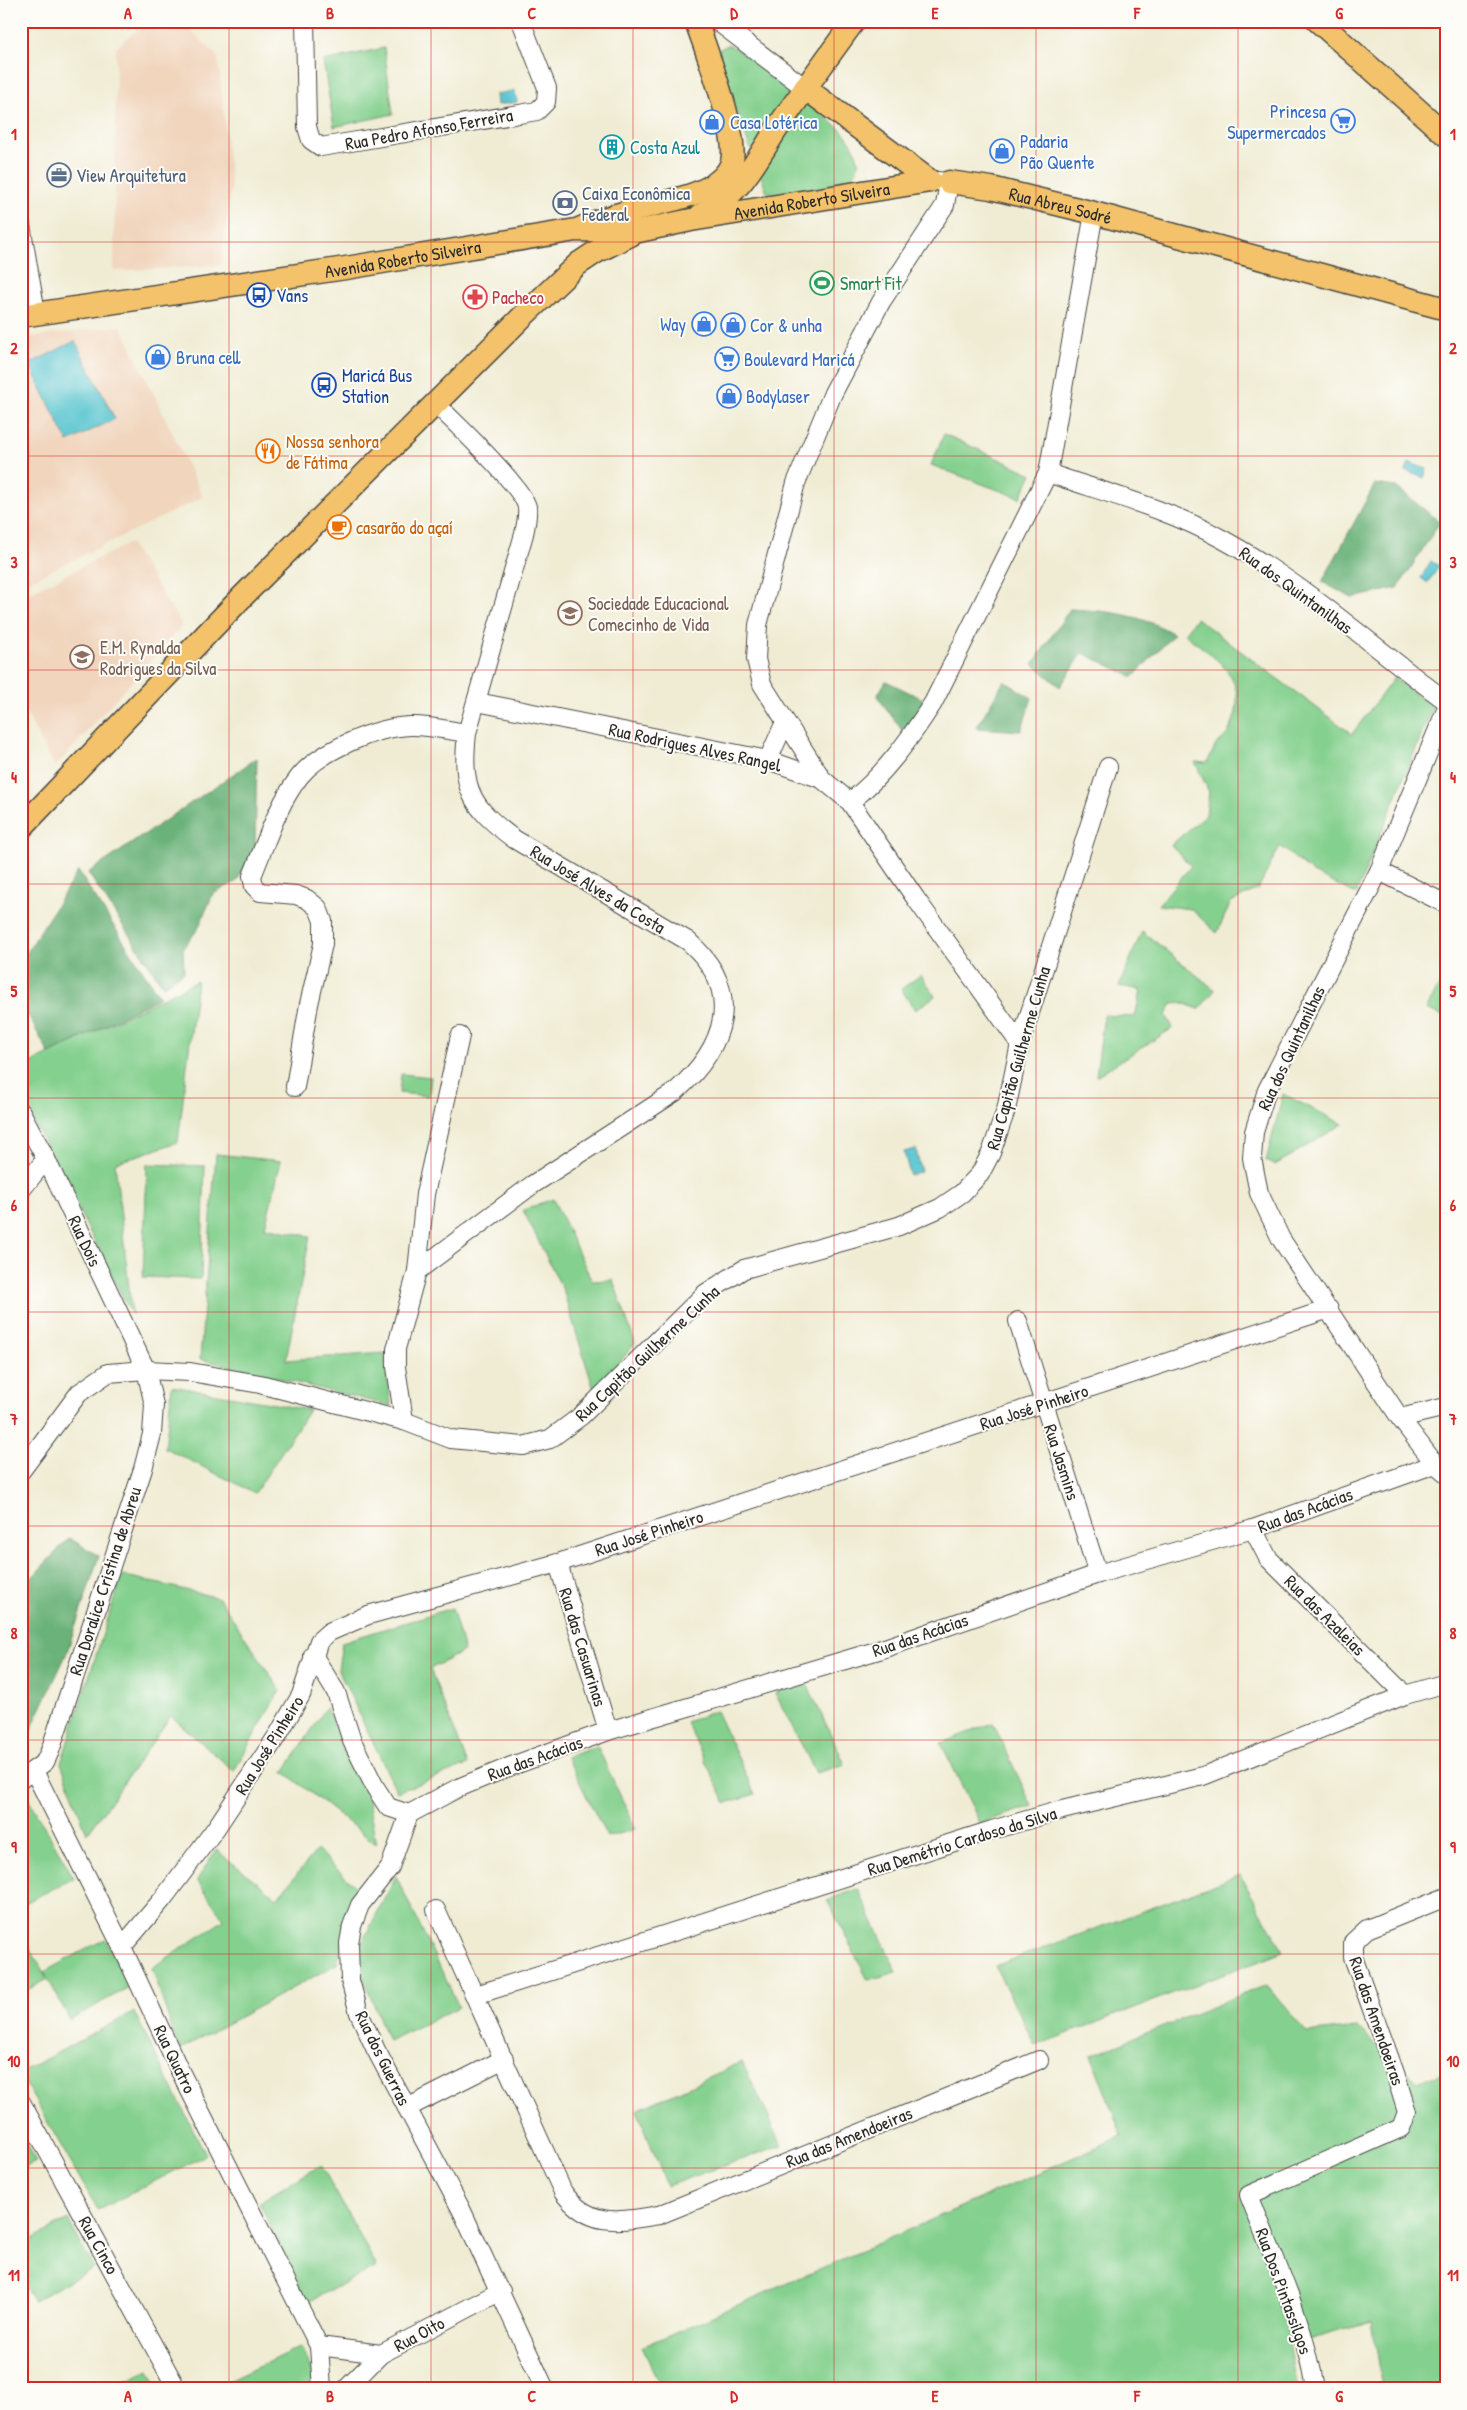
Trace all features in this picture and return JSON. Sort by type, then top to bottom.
[{"type":"main road","name":"Avenida Roberto Silveira","points":[[576,230],[608,216],[683,197],[710,186],[726,174],[734,152],[731,131],[696,21]]},
{"type":"main road","points":[[692,220],[726,200],[738,188],[854,21]]},
{"type":"main road","points":[[1318,21],[1446,135]]},
{"type":"main road","name":"Rua Abreu Sodré","points":[[806,88],[939,181],[992,188],[1094,213],[1446,309]]},
{"type":"main road","name":"Avenida Roberto Silveira","points":[[29,315],[346,268],[576,230],[639,231],[692,220],[939,181]]},
{"type":"main road","points":[[21,828],[244,595],[435,403],[578,264],[596,252],[639,231]]},
{"type":"street","name":"Rua Pedro Afonso Ferreira","points":[[305,21],[307,127],[311,140],[321,147],[329,147],[536,110],[546,102],[547,88],[521,21]]},
{"type":"street","name":"Rua Abreu Sodré","points":[[716,21],[806,88]]},
{"type":"street","points":[[822,779],[784,722],[762,684],[756,659],[758,625],[796,483],[833,393],[857,345],[881,302],[945,204],[939,181]]},
{"type":"street","points":[[850,802],[881,774],[912,736],[933,703],[1048,473],[1094,213]]},
{"type":"street","points":[[21,226],[29,315]]},
{"type":"street","name":"Rua José Alves da Costa","points":[[417,1271],[532,1185],[675,1092],[690,1080],[713,1049],[722,1016],[719,983],[713,967],[688,941],[514,839],[488,819],[478,807],[469,790],[464,758],[467,733],[524,534],[527,506],[517,488],[435,403]]},
{"type":"street","name":"Rua dos Quintanilhas","points":[[1048,473],[1180,518],[1263,562],[1300,588],[1446,702]]},
{"type":"street","name":"Rua Rodrigues Alves Rangel","points":[[477,702],[768,760],[822,779],[850,802],[1020,1044]]},
{"type":"street","name":"Rua dos Quintanilhas","points":[[1441,1468],[1400,1418],[1281,1239],[1259,1193],[1252,1158],[1254,1132],[1267,1090],[1379,871],[1446,710]]},
{"type":"street","points":[[768,760],[784,722]]},
{"type":"street","points":[[295,1087],[309,1004],[323,944],[324,926],[318,908],[308,898],[260,892],[252,881],[281,808],[292,787],[309,767],[352,742],[387,730],[411,726],[467,733]]},
{"type":"street","name":"Rua Capitão Guilherme Cunha","points":[[21,1471],[79,1393],[108,1373],[146,1370],[190,1372],[260,1384],[404,1421],[451,1439],[523,1446],[550,1439],[581,1416],[706,1293],[744,1269],[899,1226],[940,1208],[962,1193],[980,1174],[991,1152],[1006,1110],[1020,1044],[1108,767]]},
{"type":"street","points":[[1379,871],[1446,904]]},
{"type":"street","points":[[404,1421],[396,1367],[396,1349],[417,1271],[424,1194],[460,1036]]},
{"type":"street","name":"Rua Dois","points":[[21,1112],[46,1159],[146,1370]]},
{"type":"street","points":[[21,1190],[46,1159]]},
{"type":"street","name":"Rua José Pinheiro","points":[[122,1947],[162,1900],[211,1835],[279,1734],[301,1695],[319,1641],[328,1632],[350,1622],[558,1563],[1329,1309]]},
{"type":"street","name":"Rua Jasmins","points":[[1018,1321],[1098,1574]]},
{"type":"street","name":"Rua Doralice Cristina de Abreu","points":[[28,1775],[45,1762],[50,1751],[150,1442],[154,1405],[146,1370]]},
{"type":"street","points":[[1400,1418],[1446,1407]]},
{"type":"street","name":"Rua das Acácias","points":[[409,1814],[458,1788],[509,1767],[608,1731],[879,1650],[1098,1574],[1253,1529],[1441,1468]]},
{"type":"street","name":"Rua das Azaleias","points":[[1253,1529],[1268,1558],[1406,1694]]},
{"type":"street","name":"Rua das Casuarinas","points":[[558,1563],[608,1731]]},
{"type":"street","points":[[314,1654],[336,1692],[352,1741],[375,1787],[388,1807],[409,1814]]},
{"type":"street","name":"Rua Demétrio Cardoso da Silva","points":[[476,1995],[992,1830],[1058,1811],[1204,1776],[1406,1694],[1446,1683]]},
{"type":"street","name":"Rua Quatro","points":[[28,1775],[122,1947],[180,2071],[319,2346],[322,2389]]},
{"type":"street","name":"Rua dos Guerras","points":[[409,1814],[390,1866],[360,1905],[352,1926],[348,1960],[350,1980],[359,2013],[461,2209],[501,2291],[545,2389]]},
{"type":"street","name":"Rua das Amendoeiras","points":[[1249,2195],[1400,2128],[1407,2112],[1395,2073],[1352,1957],[1353,1942],[1367,1929],[1446,1897]]},
{"type":"street","name":"Rua das Amendoeiras","points":[[436,1910],[476,1995],[563,2192],[574,2207],[586,2214],[616,2222],[659,2215],[1039,2060]]},
{"type":"street","points":[[407,2108],[504,2059]]},
{"type":"street","name":"Rua Cinco","points":[[21,2102],[177,2389]]},
{"type":"street","name":"Rua Dos Pintassilgos","points":[[1249,2195],[1303,2336],[1315,2389]]},
{"type":"street","name":"Rua Oito","points":[[346,2389],[381,2354],[501,2291]]},
{"type":"street","points":[[319,2346],[381,2354]]},
{"type":"shaded area","points":[[147,21],[169,21],[187,26],[218,57],[231,188],[221,265],[114,271],[116,48]]},
{"type":"shaded area","points":[[121,326],[203,497],[21,585],[21,338]]},
{"type":"shaded area","points":[[130,543],[182,625],[55,767],[21,703],[21,597]]},
{"type":"green space","points":[[728,45],[767,70],[845,134],[855,149],[858,162],[856,173],[849,182],[843,186],[777,195],[767,192],[718,64],[718,50]]},
{"type":"green space","points":[[384,48],[393,114],[334,127],[323,61]]},
{"type":"green space","points":[[944,434],[1032,474],[1020,498],[931,465]]},
{"type":"green space","points":[[1375,484],[1396,487],[1440,522],[1398,588],[1352,598],[1322,582]]},
{"type":"green space","points":[[1070,609],[1124,615],[1149,622],[1174,634],[1133,677],[1083,653],[1060,687],[1033,664]]},
{"type":"green space","points":[[1196,618],[1352,734],[1394,678],[1433,707],[1356,894],[1313,873],[1280,846],[1258,889],[1231,902],[1217,933],[1191,909],[1158,905],[1191,866],[1171,845],[1206,815],[1209,792],[1195,762],[1207,763],[1216,745],[1228,733],[1235,714],[1237,699],[1235,685],[1229,674],[1210,654],[1184,634]]},
{"type":"green space","points":[[886,681],[927,701],[904,733],[877,696]]},
{"type":"green space","points":[[1004,681],[1032,698],[1021,731],[976,728]]},
{"type":"green space","points":[[257,758],[255,848],[237,881],[213,894],[198,929],[183,948],[184,972],[163,986],[88,873]]},
{"type":"green space","points":[[78,871],[160,997],[49,1054],[21,1002],[21,962]]},
{"type":"green space","points":[[1142,931],[1215,990],[1199,1009],[1179,1002],[1171,1005],[1166,1015],[1173,1028],[1096,1076],[1104,1015],[1135,1017],[1141,990],[1119,986]]},
{"type":"green space","points":[[1446,974],[1446,1017],[1426,1009]]},
{"type":"green space","points":[[921,975],[935,996],[915,1010],[901,989]]},
{"type":"green space","points":[[197,981],[178,1142],[115,1163],[132,1315],[21,1097],[21,1068]]},
{"type":"green space","points":[[401,1074],[431,1077],[429,1096],[399,1093]]},
{"type":"green space","points":[[1283,1094],[1343,1124],[1275,1165],[1266,1161]]},
{"type":"green space","points":[[216,1154],[281,1161],[265,1227],[310,1236],[286,1360],[384,1353],[391,1406],[200,1359]]},
{"type":"green space","points":[[147,1164],[205,1166],[201,1279],[143,1277]]},
{"type":"green space","points":[[553,1199],[592,1281],[613,1280],[635,1343],[595,1393],[563,1290],[523,1210]]},
{"type":"green space","points":[[172,1386],[309,1410],[255,1493],[165,1448]]},
{"type":"green space","points":[[69,1538],[99,1556],[66,1655],[27,1738],[21,1741],[21,1589]]},
{"type":"green space","points":[[122,1575],[219,1598],[280,1690],[234,1771],[171,1716],[87,1834],[61,1763]]},
{"type":"green space","points":[[452,1608],[464,1651],[430,1669],[468,1765],[397,1792],[338,1670],[342,1642]]},
{"type":"green space","points":[[806,1682],[845,1764],[816,1773],[775,1693]]},
{"type":"green space","points":[[326,1708],[366,1790],[376,1844],[284,1772]]},
{"type":"green space","points":[[716,1711],[755,1794],[726,1803],[686,1722]]},
{"type":"green space","points":[[993,1723],[1032,1806],[980,1823],[941,1743]]},
{"type":"green space","points":[[597,1746],[636,1829],[607,1837],[567,1757]]},
{"type":"green space","points":[[27,1797],[74,1878],[21,1905],[21,1799]]},
{"type":"green space","points":[[216,1850],[277,1898],[317,1850],[358,1889],[337,1964],[179,2050],[152,1968],[224,1920],[197,1880]]},
{"type":"green space","points":[[1240,1875],[1283,1951],[1035,2046],[995,1966]]},
{"type":"green space","points":[[396,1876],[459,2007],[388,2041],[355,1956]]},
{"type":"green space","points":[[858,1889],[897,1972],[868,1980],[827,1900]]},
{"type":"green space","points":[[21,1933],[47,1978],[44,1972],[105,1939],[131,1986],[70,2020],[48,1979],[21,1993]]},
{"type":"green space","points":[[1267,1985],[1307,2033],[1357,2027],[1418,2082],[1446,2072],[1446,2389],[1383,2389],[1372,2321],[1288,2345],[1297,2389],[662,2389],[642,2347],[1122,2136],[1091,2055]]},
{"type":"green space","points":[[134,2012],[206,2155],[98,2210],[21,2076],[21,2072]]},
{"type":"green space","points":[[742,2062],[782,2145],[667,2186],[637,2110]]},
{"type":"green space","points":[[21,2131],[36,2162],[21,2169]]},
{"type":"green space","points":[[321,2165],[377,2267],[307,2302],[259,2202]]},
{"type":"green space","points":[[68,2220],[94,2268],[33,2301],[21,2279],[21,2245]]},
{"type":"green space","points":[[302,2346],[313,2377],[312,2389],[211,2389]]},
{"type":"green space","points":[[149,2369],[158,2389],[110,2389]]},
{"type":"water","points":[[515,91],[517,102],[497,105],[496,94]]},
{"type":"water","points":[[75,341],[115,419],[68,442],[29,364]]},
{"type":"water","points":[[1409,463],[1427,469],[1424,478],[1406,471]]},
{"type":"water","points":[[1431,561],[1439,566],[1428,583],[1421,578]]},
{"type":"water","points":[[916,1149],[921,1172],[910,1175],[904,1152]]},
{"type":"place","name":"Princesa Supermercados","points":[[1343,121]]},
{"type":"place","name":"Casa Lotérica","points":[[712,122]]},
{"type":"place","name":"Costa Azul","points":[[612,147]]},
{"type":"place","name":"Padaria Pão Quente","points":[[1002,151]]},
{"type":"place","name":"View Arquitetura","points":[[59,175]]},
{"type":"place","name":"Caixa Econômica Federal","points":[[565,203]]},
{"type":"place","name":"Smart Fit","points":[[822,283]]},
{"type":"place","name":"Vans","points":[[259,295]]},
{"type":"place","name":"Pacheco","points":[[475,297]]},
{"type":"place","name":"Way","points":[[704,324]]},
{"type":"place","name":"Cor & unha","points":[[733,325]]},
{"type":"place","name":"Bruna cell","points":[[158,357]]},
{"type":"place","name":"Boulevard Maricá","points":[[727,359]]},
{"type":"place","name":"Maricá Bus Station","points":[[324,385]]},
{"type":"place","name":"Bodylaser","points":[[729,396]]},
{"type":"place","name":"Nossa senhora de Fátima","points":[[268,451]]},
{"type":"place","name":"casarão do açaí","points":[[339,527]]},
{"type":"place","name":"Sociedade Educacional Comecinho de Vida","points":[[570,613]]},
{"type":"place","name":"E.M. Rynalda Rodrigues da Silva","points":[[82,657]]}]
